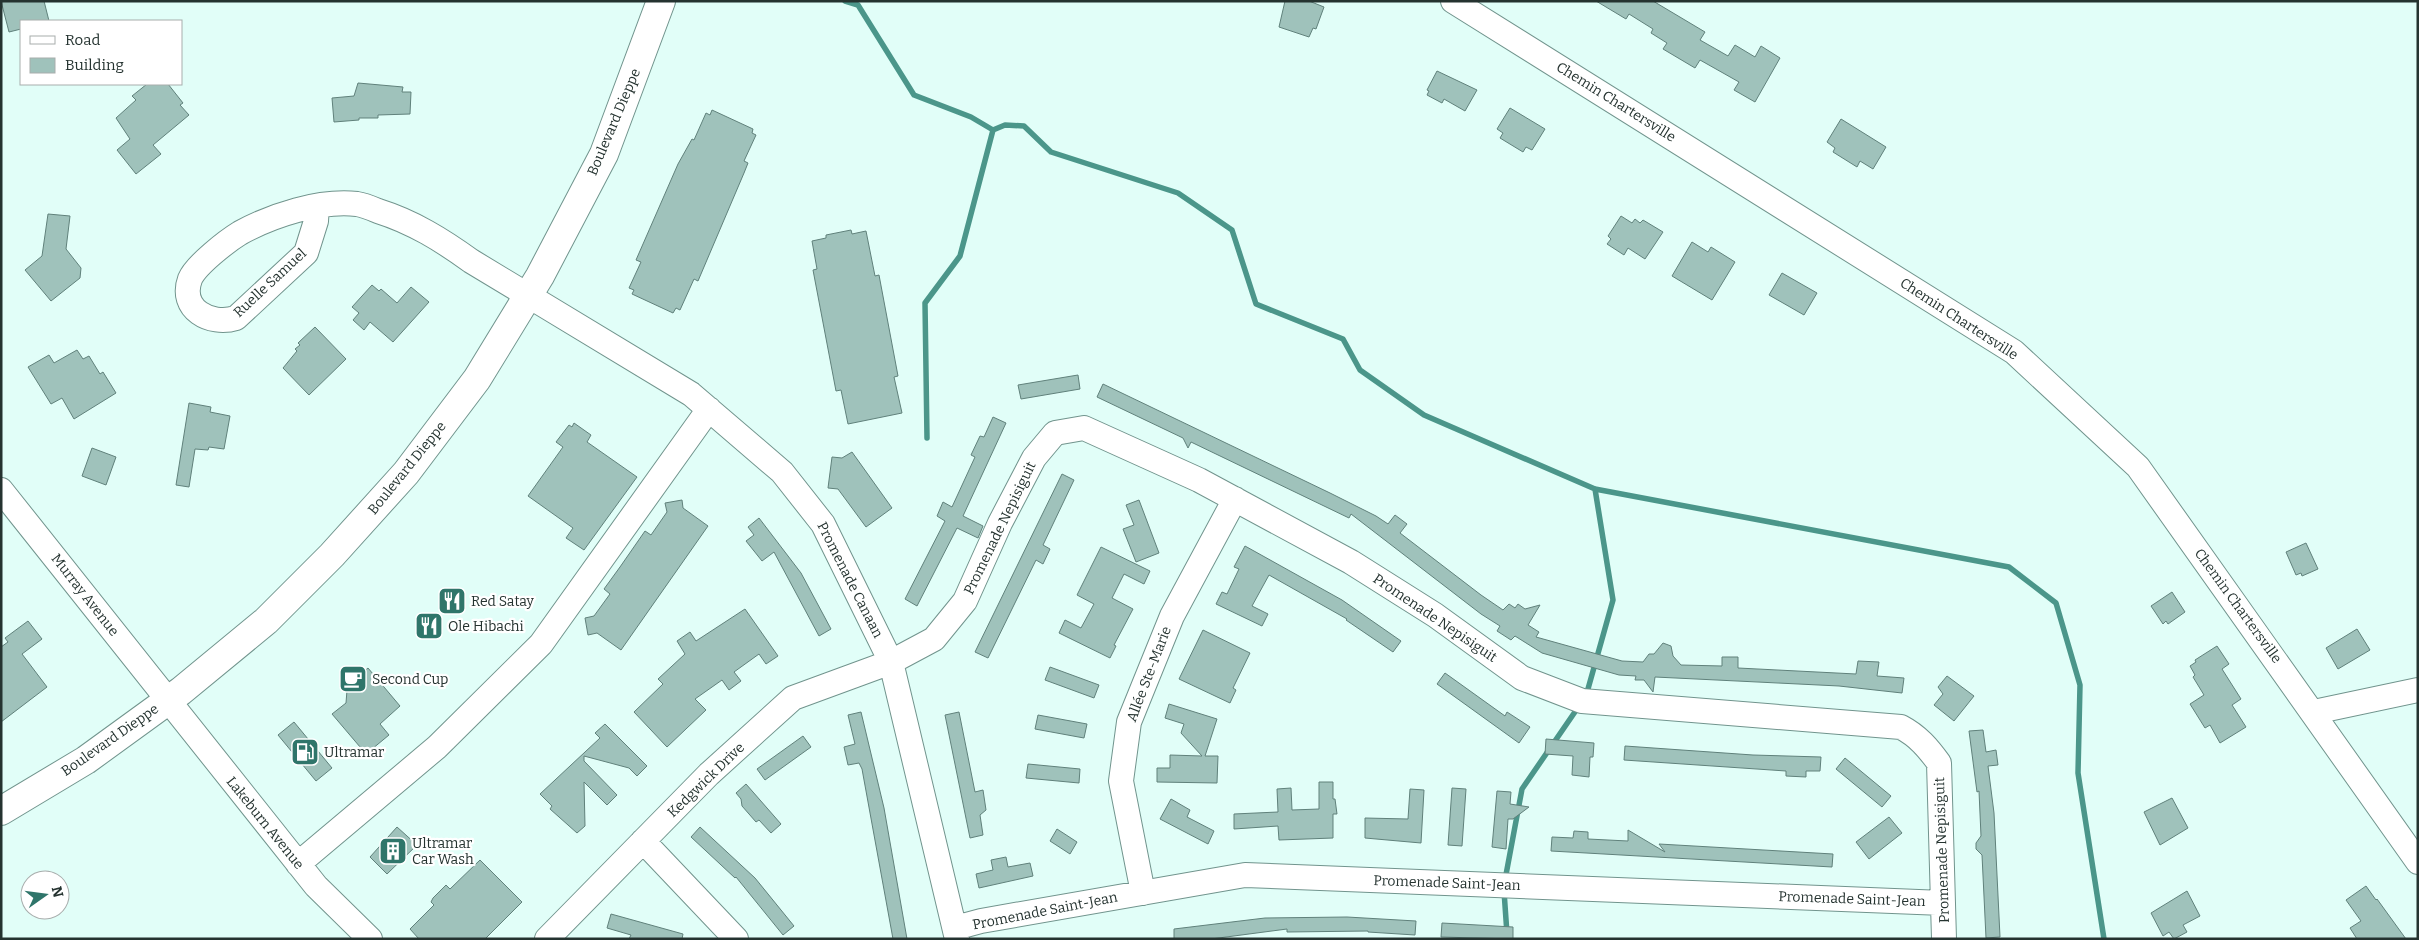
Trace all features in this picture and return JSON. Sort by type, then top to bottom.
[{"type":"main road","name":"Boulevard Dieppe","points":[[1,811],[86,760],[168,700],[266,621],[332,555],[406,473],[477,379],[530,296],[604,154],[661,1]]},
{"type":"street","name":"Chemin Chartersville","points":[[1453,1],[2014,352],[2138,467],[2314,712],[2418,862]]},
{"type":"street","name":"Ruelle Samuel","points":[[317,206],[316,221],[306,254],[236,318],[223,322],[204,317],[196,311],[188,290],[190,279],[229,240],[278,214],[317,206],[357,204],[395,216],[441,239],[471,261],[530,296]]},
{"type":"street","name":"Promenade Canaan","points":[[530,296],[691,394],[782,472],[822,524],[891,662],[956,934]]},
{"type":"street","points":[[298,864],[437,747],[542,644],[709,409]]},
{"type":"street","name":"Promenade Nepisiguit","points":[[891,662],[934,639],[965,601],[1000,523],[1034,458],[1055,433],[1084,428],[1199,480],[1352,562],[1435,615],[1522,678],[1582,701],[1901,727],[1912,733],[1928,748],[1939,763],[1944,939]]},
{"type":"street","name":"Murray Avenue","points":[[1,490],[168,700]]},
{"type":"street","name":"Allée Ste-Marie","points":[[1143,893],[1121,781],[1130,722],[1172,616],[1234,500]]},
{"type":"street","name":"Kedgwick Drive","points":[[547,939],[709,774],[793,698],[891,662]]},
{"type":"street","points":[[2314,712],[2418,690]]},
{"type":"street","name":"Lakeburn Avenue","points":[[168,700],[316,886],[370,939]]},
{"type":"street","points":[[643,841],[736,939]]},
{"type":"street","name":"Promenade Saint-Jean","points":[[956,934],[981,921],[1245,875],[1943,903]]},
{"type":"building","points":[[1,1],[44,1],[49,20],[20,20],[20,29],[9,32]]},
{"type":"building","points":[[1285,1],[1309,1],[1324,7],[1316,29],[1313,28],[1309,37],[1279,27]]},
{"type":"building","points":[[1596,1],[1653,1],[1705,32],[1700,40],[1728,56],[1735,45],[1755,57],[1761,46],[1780,58],[1755,102],[1734,90],[1739,82],[1700,60],[1695,68],[1663,49],[1667,43],[1651,33],[1653,29],[1629,14],[1626,19]]},
{"type":"building","points":[[1437,71],[1477,90],[1465,111],[1444,99],[1442,103],[1427,95],[1429,91],[1427,90]]},
{"type":"building","points":[[358,83],[403,87],[402,92],[411,92],[410,114],[378,115],[378,118],[359,118],[359,120],[334,122],[332,98],[354,96]]},
{"type":"building","points":[[146,85],[169,85],[183,103],[180,105],[189,115],[153,145],[161,154],[136,174],[117,150],[130,139],[116,118],[136,100],[132,96]]},
{"type":"building","points":[[1510,108],[1545,129],[1532,150],[1526,147],[1523,152],[1500,138],[1503,133],[1497,129]]},
{"type":"building","points":[[712,110],[753,129],[752,133],[756,135],[744,161],[748,163],[698,281],[694,279],[680,310],[676,308],[673,313],[632,294],[634,290],[629,288],[641,262],[636,260],[678,164],[692,139],[694,140],[706,113],[710,115]]},
{"type":"building","points":[[1841,119],[1886,147],[1873,169],[1860,161],[1857,167],[1833,152],[1835,148],[1827,142]]},
{"type":"building","points":[[48,214],[70,216],[66,249],[81,268],[80,278],[51,301],[25,270],[42,256]]},
{"type":"building","points":[[1621,216],[1632,223],[1635,219],[1640,223],[1643,220],[1663,232],[1645,259],[1628,248],[1624,255],[1607,244],[1611,239],[1608,236]]},
{"type":"building","points":[[851,230],[852,234],[866,231],[875,276],[879,275],[898,376],[894,377],[902,413],[848,424],[841,390],[836,391],[813,270],[817,269],[812,241],[826,238],[826,235]]},
{"type":"building","points":[[1692,242],[1708,252],[1711,247],[1735,262],[1712,300],[1672,276]]},
{"type":"building","points":[[1782,273],[1817,293],[1804,315],[1769,295]]},
{"type":"building","points":[[372,285],[379,291],[381,289],[397,303],[411,287],[429,302],[393,342],[370,322],[364,330],[353,320],[359,313],[352,307]]},
{"type":"building","points":[[315,327],[346,359],[309,395],[283,368],[297,351],[295,349],[300,345],[298,343]]},
{"type":"building","points":[[77,350],[83,359],[89,356],[100,374],[103,372],[116,393],[74,419],[62,398],[51,404],[28,367],[49,355],[54,363]]},
{"type":"building","points":[[1078,375],[1080,389],[1021,399],[1018,385]]},
{"type":"building","points":[[1103,384],[1330,493],[1388,524],[1395,515],[1407,524],[1400,533],[1503,610],[1509,604],[1515,608],[1518,604],[1525,609],[1540,605],[1528,625],[1539,632],[1536,637],[1622,661],[1643,662],[1649,654],[1654,654],[1663,643],[1671,646],[1673,656],[1681,665],[1722,666],[1722,657],[1738,657],[1738,668],[1856,674],[1858,661],[1879,662],[1877,676],[1904,678],[1902,693],[1839,686],[1655,677],[1653,692],[1644,680],[1635,680],[1636,676],[1619,675],[1542,653],[1515,636],[1511,640],[1497,631],[1500,626],[1481,614],[1351,514],[1349,518],[1191,442],[1188,448],[1183,438],[1097,397]]},
{"type":"building","points":[[189,403],[211,407],[210,412],[230,416],[224,449],[209,447],[208,450],[195,449],[189,487],[176,485]]},
{"type":"building","points":[[993,417],[1006,423],[963,516],[983,526],[978,538],[957,528],[917,606],[905,599],[945,521],[937,516],[943,502],[952,507],[975,457],[971,455],[980,436],[984,437]]},
{"type":"building","points":[[574,423],[591,435],[587,442],[637,477],[584,550],[566,538],[573,528],[528,496],[563,447],[556,442],[569,425],[572,427]]},
{"type":"building","points":[[92,448],[116,457],[106,485],[82,476]]},
{"type":"building","points":[[852,452],[892,508],[866,527],[838,489],[828,488],[832,457],[842,458]]},
{"type":"building","points":[[1062,474],[1074,480],[1043,545],[1050,549],[1043,564],[1036,560],[988,658],[975,652]]},
{"type":"building","points":[[682,500],[683,508],[708,526],[621,650],[597,633],[588,635],[585,618],[594,616],[610,594],[604,589],[645,531],[651,535],[667,512],[665,503]]},
{"type":"building","points":[[1139,500],[1159,553],[1136,562],[1123,529],[1134,525],[1126,505]]},
{"type":"building","points":[[759,518],[801,573],[831,629],[819,636],[774,552],[762,561],[746,541],[754,535],[748,527]]},
{"type":"building","points":[[2306,543],[2318,569],[2302,576],[2301,573],[2296,575],[2286,552]]},
{"type":"building","points":[[1245,546],[1342,600],[1401,641],[1393,652],[1347,619],[1269,575],[1252,606],[1268,614],[1262,626],[1216,604],[1222,592],[1227,594],[1239,569],[1234,567]]},
{"type":"building","points":[[1101,547],[1150,571],[1144,584],[1124,574],[1112,598],[1133,609],[1114,645],[1116,646],[1110,658],[1059,633],[1065,620],[1081,628],[1094,604],[1077,595]]},
{"type":"building","points":[[2172,592],[2185,612],[2168,624],[2166,621],[2163,624],[2151,606]]},
{"type":"building","points":[[745,609],[778,656],[766,664],[759,654],[734,672],[741,681],[729,690],[722,680],[695,699],[706,710],[667,747],[634,712],[663,684],[658,679],[685,654],[677,641],[690,632],[696,641]]},
{"type":"building","points":[[28,621],[42,639],[22,654],[47,687],[1,722],[1,647],[8,642],[5,638]]},
{"type":"building","points":[[2357,629],[2370,650],[2338,669],[2326,648]]},
{"type":"building","points":[[1203,630],[1250,653],[1233,688],[1236,690],[1230,703],[1179,679]]},
{"type":"building","points":[[2217,646],[2229,664],[2222,669],[2241,699],[2232,705],[2246,727],[2220,743],[2210,725],[2205,728],[2190,704],[2204,695],[2193,677],[2195,675],[2190,666],[2196,662],[2195,660]]},
{"type":"building","points":[[1050,667],[1099,685],[1094,698],[1045,680]]},
{"type":"building","points":[[368,668],[400,706],[380,724],[389,735],[366,754],[332,714],[346,703],[347,690],[342,684],[358,671],[361,674]]},
{"type":"building","points":[[1445,673],[1505,716],[1507,712],[1530,727],[1519,743],[1437,684]]},
{"type":"building","points":[[1947,676],[1974,696],[1954,721],[1934,705],[1943,694],[1938,687]]},
{"type":"building","points":[[1169,704],[1217,719],[1205,756],[1218,756],[1217,783],[1157,782],[1157,768],[1170,768],[1170,755],[1202,756],[1181,733],[1184,724],[1165,718]]},
{"type":"building","points":[[861,712],[884,808],[907,939],[893,939],[862,769],[859,763],[848,765],[844,747],[855,744],[848,715]]},
{"type":"building","points":[[959,712],[975,792],[983,790],[986,810],[980,815],[983,835],[970,838],[945,715]]},
{"type":"building","points":[[1038,715],[1087,724],[1084,738],[1035,729]]},
{"type":"building","name":"Ultramar","points":[[294,722],[332,768],[316,781],[278,735]]},
{"type":"building","points":[[605,724],[647,766],[637,776],[629,768],[584,756],[584,761],[617,795],[607,805],[584,782],[585,826],[577,833],[550,809],[552,806],[540,794],[600,738],[595,733]]},
{"type":"building","points":[[1983,730],[1986,752],[1996,750],[1998,765],[1988,766],[1994,813],[2000,937],[1986,938],[1982,855],[1976,849],[1976,843],[1981,836],[1979,791],[1977,792],[1969,731]]},
{"type":"building","points":[[803,736],[811,747],[765,780],[757,769]]},
{"type":"building","points":[[1546,739],[1594,743],[1593,757],[1590,757],[1589,777],[1572,775],[1573,756],[1545,754]]},
{"type":"building","points":[[1625,746],[1753,755],[1821,757],[1820,771],[1806,771],[1806,777],[1786,776],[1786,771],[1624,760]]},
{"type":"building","points":[[1845,758],[1891,796],[1882,807],[1836,769]]},
{"type":"building","points":[[1028,764],[1080,769],[1079,783],[1026,778]]},
{"type":"building","points":[[1319,782],[1333,782],[1333,799],[1335,799],[1337,814],[1333,814],[1333,838],[1279,840],[1278,826],[1234,829],[1234,814],[1278,812],[1277,789],[1291,788],[1292,810],[1319,809]]},
{"type":"building","points":[[746,784],[781,824],[771,833],[759,820],[756,822],[742,806],[741,799],[736,793]]},
{"type":"building","points":[[1452,788],[1466,789],[1462,846],[1448,845]]},
{"type":"building","points":[[1410,789],[1424,790],[1421,843],[1365,838],[1365,818],[1408,819]]},
{"type":"building","points":[[1497,791],[1511,792],[1510,804],[1529,807],[1513,819],[1508,819],[1506,849],[1492,847]]},
{"type":"building","points":[[2172,798],[2188,828],[2160,845],[2144,812]]},
{"type":"building","points":[[1171,799],[1190,810],[1187,817],[1214,831],[1208,844],[1160,819]]},
{"type":"building","points":[[1889,817],[1902,833],[1869,859],[1856,842]]},
{"type":"building","name":"Ultramar Car Wash","points":[[397,827],[417,845],[387,874],[370,857]]},
{"type":"building","points":[[700,827],[755,878],[794,926],[783,935],[736,877],[691,837]]},
{"type":"building","points":[[1057,829],[1077,842],[1070,854],[1050,841]]},
{"type":"building","points":[[1628,830],[1665,852],[1659,844],[1833,854],[1832,867],[1551,851],[1552,837],[1573,838],[1574,831],[1588,832],[1588,839],[1628,841]]},
{"type":"building","points":[[1006,857],[1008,867],[1030,863],[1033,876],[979,888],[976,874],[993,870],[991,860]]},
{"type":"building","points":[[480,860],[522,902],[485,939],[419,939],[410,929],[434,905],[431,902],[433,898],[446,885],[450,889]]},
{"type":"building","points":[[2366,886],[2406,939],[2357,939],[2350,928],[2361,921],[2346,900]]},
{"type":"building","points":[[2187,891],[2200,916],[2183,925],[2187,932],[2174,939],[2169,932],[2163,936],[2151,913]]},
{"type":"building","points":[[611,914],[683,934],[682,939],[629,939],[631,935],[607,928]]},
{"type":"building","points":[[1347,917],[1416,921],[1415,935],[1368,931],[1287,932],[1287,929],[1211,939],[1174,939],[1174,929],[1265,918]]},
{"type":"building","points":[[1442,923],[1513,927],[1513,939],[1441,937]]},
{"type":"waterway","points":[[845,1],[858,5],[914,95],[971,117],[993,130]]},
{"type":"waterway","points":[[993,130],[1005,125],[1024,126],[1051,152],[1178,193],[1232,230],[1256,304],[1343,339],[1360,370],[1424,415],[1595,489],[2009,567],[2056,603],[2080,685],[2078,773],[2104,939]]},
{"type":"waterway","points":[[927,438],[925,303],[960,256],[993,130]]},
{"type":"waterway","points":[[1586,696],[1613,600],[1595,489]]},
{"type":"waterway","points":[[1505,880],[1522,789],[1579,706]]},
{"type":"waterway","points":[[1504,891],[1507,934]]},
{"type":"place","name":"Red Satay","points":[[452,601]]},
{"type":"place","name":"Ole Hibachi","points":[[429,626]]},
{"type":"place","name":"Second Cup","points":[[353,679]]},
{"type":"place","name":"Ultramar","points":[[305,752]]},
{"type":"place","name":"Ultramar Car Wash","points":[[393,851]]}]
